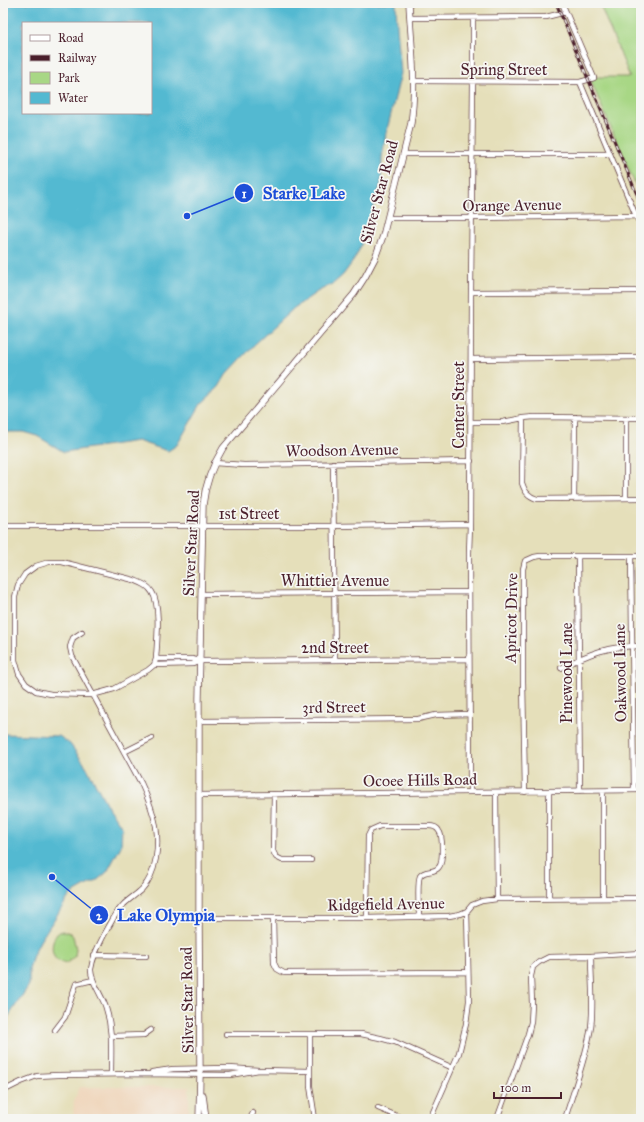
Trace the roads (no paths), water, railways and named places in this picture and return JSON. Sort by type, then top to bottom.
[{"type":"main road","name":"Silver Star Road","points":[[199,1119],[199,721],[204,493],[214,464],[230,438],[354,294],[365,277],[374,258],[383,236],[388,218],[411,123],[414,82],[409,3]]},
{"type":"main road","name":"Silver Star Road","points":[[200,1075],[206,1119]]},
{"type":"street","points":[[410,18],[546,17],[566,12],[562,3]]},
{"type":"street","name":"Spring Street","points":[[414,82],[580,82],[594,78],[566,12]]},
{"type":"street","name":"Center Street","points":[[470,792],[469,592],[474,82],[473,18]]},
{"type":"street","points":[[580,82],[641,225]]},
{"type":"street","points":[[403,154],[610,154]]},
{"type":"street","name":"Orange Avenue","points":[[388,218],[636,216]]},
{"type":"street","points":[[471,292],[641,291]]},
{"type":"street","points":[[471,359],[641,358]]},
{"type":"street","points":[[470,422],[503,422],[534,417],[641,418]]},
{"type":"street","points":[[574,498],[575,417]]},
{"type":"street","points":[[523,418],[522,483],[525,492],[530,496],[537,498],[641,498]]},
{"type":"street","points":[[626,418],[626,498]]},
{"type":"street","name":"Woodson Avenue","points":[[214,464],[244,465],[471,461]]},
{"type":"street","points":[[333,463],[335,660]]},
{"type":"street","name":"1st Street","points":[[3,526],[333,526],[470,524]]},
{"type":"street","name":"Apricot Drive","points":[[525,792],[523,569],[526,561],[540,556],[641,556]]},
{"type":"street","name":"Pinewood Lane","points":[[578,556],[580,791]]},
{"type":"street","name":"Oakwood Lane","points":[[631,556],[634,790]]},
{"type":"street","points":[[49,562],[62,562],[134,580],[144,584],[152,591],[157,604],[156,659],[154,665],[148,670],[114,689],[92,695],[52,694],[36,691],[26,684],[19,674],[15,660],[15,598],[18,585],[25,574],[36,566],[49,562]]},
{"type":"street","name":"Whittier Avenue","points":[[201,594],[469,592]]},
{"type":"street","points":[[82,632],[73,638],[70,647],[72,656],[141,783],[156,825],[157,846],[155,862],[149,877],[142,888],[122,906],[112,921],[94,955],[91,971],[93,980],[107,1009],[112,1036],[112,1074]]},
{"type":"street","points":[[561,668],[578,659],[609,648],[641,646]]},
{"type":"street","points":[[156,659],[192,659],[200,661]]},
{"type":"street","name":"2nd Street","points":[[200,661],[469,659]]},
{"type":"street","points":[[154,665],[192,664],[200,661]]},
{"type":"street","name":"3rd Street","points":[[199,721],[418,719],[436,715],[470,714]]},
{"type":"street","points":[[124,752],[152,738]]},
{"type":"street","name":"Ocoee Hills Road","points":[[199,795],[641,790]]},
{"type":"street","points":[[549,791],[550,898]]},
{"type":"street","points":[[603,791],[603,898]]},
{"type":"street","points":[[496,792],[497,899]]},
{"type":"street","points":[[274,794],[274,851],[276,857],[282,860],[311,860]]},
{"type":"street","points":[[367,918],[368,836],[371,830],[380,826],[429,826],[435,827],[440,832],[442,839],[442,862],[439,868],[434,871],[426,872],[420,877],[419,917]]},
{"type":"street","name":"Ridgefield Avenue","points":[[199,918],[367,918],[449,916],[467,911],[475,903],[497,899],[641,898]]},
{"type":"street","points":[[430,1119],[459,1053],[466,1024],[469,1002],[467,911]]},
{"type":"street","points":[[273,918],[274,963],[277,969],[284,973],[468,972]]},
{"type":"street","points":[[497,1119],[528,1034],[532,1004],[530,976],[533,967],[539,962],[550,957],[641,953]]},
{"type":"street","points":[[94,955],[146,956]]},
{"type":"street","points":[[565,1119],[586,1051],[591,1026],[591,956]]},
{"type":"street","points":[[55,1030],[65,1017],[76,984],[93,980]]},
{"type":"street","points":[[112,1036],[144,1035],[151,1030]]},
{"type":"street","points":[[226,1034],[361,1034],[395,1042],[453,1068]]},
{"type":"street","points":[[310,1034],[310,1086],[314,1119]]},
{"type":"street","points":[[139,1074],[172,1069],[200,1068],[310,1071]]},
{"type":"street","points":[[3,1091],[37,1076],[58,1074],[230,1075],[259,1070]]},
{"type":"street","points":[[378,1108],[404,1119]]},
{"type":"street","points":[[250,1119],[253,1113]]},
{"type":"water","points":[[3,3],[396,3],[401,73],[386,134],[382,157],[381,184],[360,248],[354,260],[343,275],[334,283],[317,292],[294,308],[255,344],[226,375],[219,387],[201,404],[177,445],[168,451],[137,441],[64,452],[37,436],[23,432],[3,432]]},
{"type":"water","points":[[3,734],[59,736],[70,744],[86,766],[109,809],[122,827],[121,846],[107,872],[95,882],[70,895],[40,941],[33,955],[29,969],[29,985],[3,1025]]},
{"type":"railway","points":[[556,3],[641,204]]},
{"type":"place","name":"Starke Lake","points":[[187,216]]},
{"type":"place","name":"Lake Olympia","points":[[52,877]]}]
